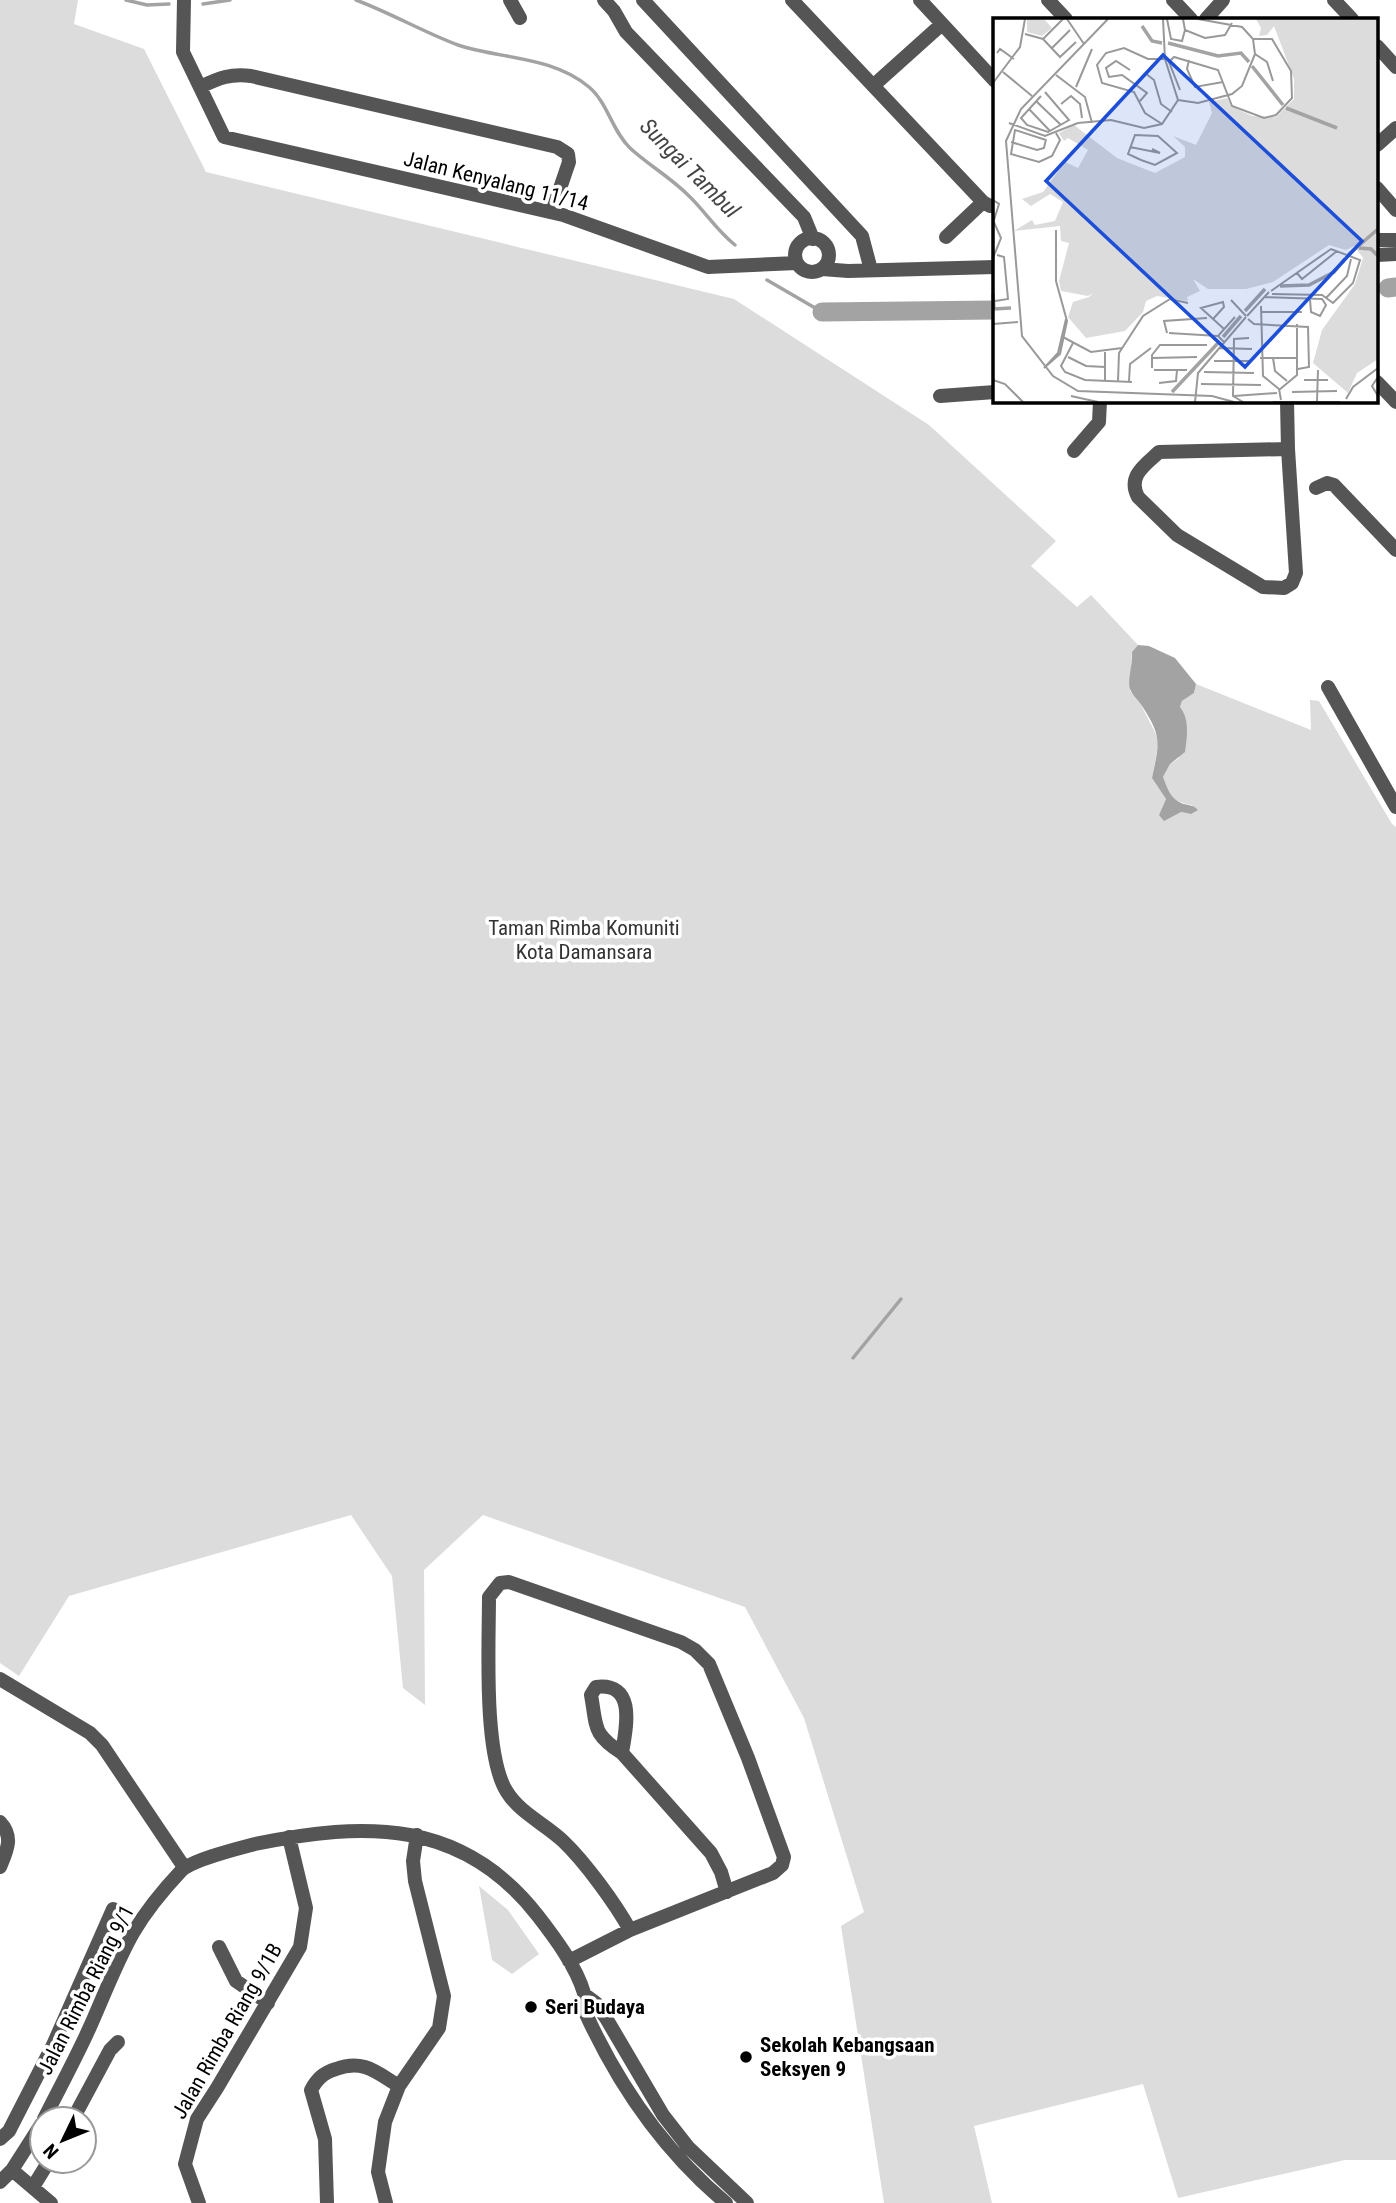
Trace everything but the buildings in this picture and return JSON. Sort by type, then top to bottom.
[{"type":"street","points":[[184,0],[183,52],[200,87],[235,73],[557,147],[568,154],[569,162],[552,212]]},
{"type":"street","points":[[510,0],[520,18]]},
{"type":"street","points":[[604,0],[626,32],[804,217],[813,239]]},
{"type":"street","points":[[643,0],[862,236],[871,266]]},
{"type":"street","points":[[792,0],[989,204],[946,237]]},
{"type":"street","points":[[920,0],[993,79]]},
{"type":"street","points":[[1048,0],[1065,18]]},
{"type":"street","points":[[1173,0],[1190,18]]},
{"type":"street","points":[[1207,18],[1223,0]]},
{"type":"street","points":[[1334,0],[1351,18]]},
{"type":"street","points":[[874,85],[942,24]]},
{"type":"street","points":[[1378,47],[1396,67]]},
{"type":"street","name":"Jalan Kenyalang 11/14","points":[[200,87],[224,137],[552,212],[708,267],[797,263]]},
{"type":"street","points":[[1378,144],[1396,128]]},
{"type":"street","points":[[1378,178],[1396,197]]},
{"type":"street","points":[[1378,189],[1396,210]]},
{"type":"street","points":[[825,264],[826,245],[807,239],[798,246],[797,263],[811,272],[825,264],[847,263],[871,266],[993,267]]},
{"type":"street","points":[[1378,240],[1396,240]]},
{"type":"street","points":[[1378,255],[1396,254]]},
{"type":"street","points":[[871,266],[993,257]]},
{"type":"street","points":[[1378,383],[1396,402]]},
{"type":"street","points":[[940,396],[993,392]]},
{"type":"street","points":[[1074,451],[1099,422],[1100,402]]},
{"type":"street","points":[[1287,402],[1296,573],[1292,583],[1284,588],[1263,587],[1177,536],[1138,497],[1134,489],[1133,481],[1138,472],[1159,452],[1288,449]]},
{"type":"street","points":[[1316,488],[1328,483],[1334,485],[1396,550]]},
{"type":"street","points":[[1328,687],[1396,807]]},
{"type":"street","points":[[569,1961],[630,1930],[773,1873],[782,1865],[784,1857],[748,1758],[709,1664],[695,1650],[681,1642],[509,1582],[500,1583],[488,1597],[490,1718],[494,1753],[504,1788],[520,1807],[563,1841],[618,1908],[630,1930]]},
{"type":"street","points":[[0,1679],[90,1733],[102,1745],[181,1862]]},
{"type":"street","points":[[622,1753],[711,1853],[727,1892]]},
{"type":"street","points":[[0,1822],[9,1839],[0,1867]]},
{"type":"street","name":"Jalan Rimba Riang 9/1","points":[[51,2105],[133,1933],[181,1862],[289,1837],[352,1830],[417,1835],[453,1846],[502,1877],[537,1915],[569,1961],[584,1994],[585,2010],[612,2062],[654,2129],[672,2152],[726,2203]]},
{"type":"street","points":[[386,2203],[378,2172],[386,2122],[398,2086],[439,2028],[444,1996],[415,1881],[413,1861],[417,1835]]},
{"type":"street","name":"Jalan Rimba Riang 9/1B","points":[[200,2203],[185,2164],[197,2119],[300,1947],[306,1908],[289,1837]]},
{"type":"street","points":[[0,2139],[9,2131],[53,2045],[113,1909]]},
{"type":"street","points":[[219,1947],[236,1981],[268,2003]]},
{"type":"street","points":[[584,1994],[596,2003],[663,2115],[688,2147],[747,2203]]},
{"type":"street","points":[[81,2105],[110,2050],[118,2042]]},
{"type":"street","points":[[612,2062],[626,2054]]},
{"type":"street","points":[[327,2203],[325,2139],[311,2090],[318,2078],[334,2069],[354,2063],[371,2069],[398,2086]]},
{"type":"street","name":"Jalan Rimba Riang 9/1","points":[[0,2182],[12,2170],[28,2145]]},
{"type":"street","points":[[12,2170],[51,2203]]},
{"type":"street","points":[[33,2187],[40,2175]]},
{"type":"green space","name":"Taman Rimba Komuniti Kota Damansara","points":[[0,0],[78,0],[74,24],[144,49],[206,172],[734,299],[929,425],[1056,541],[1031,566],[1077,607],[1091,595],[1138,645],[1132,652],[1130,691],[1141,705],[1159,740],[1152,778],[1166,799],[1159,815],[1181,812],[1191,814],[1192,805],[1173,797],[1163,777],[1170,764],[1179,758],[1180,707],[1182,701],[1194,693],[1196,684],[1311,730],[1310,700],[1319,701],[1396,827],[1396,2160],[1345,2160],[1178,2198],[1143,2084],[974,2126],[992,2203],[884,2203],[841,1926],[864,1912],[804,1718],[745,1607],[483,1515],[424,1570],[425,1705],[403,1688],[392,1576],[351,1515],[69,1596],[19,1676],[0,1663]]},
{"type":"green space","points":[[479,1886],[508,1910],[539,1954],[512,1974],[492,1960]]},
{"type":"shaded area","points":[[1138,645],[1149,646],[1175,658],[1196,684],[1194,693],[1182,701],[1180,707],[1187,723],[1185,752],[1170,764],[1163,777],[1174,798],[1198,810],[1191,814],[1181,812],[1164,821],[1159,815],[1166,799],[1152,778],[1158,741],[1149,717],[1129,686],[1132,652]]},
{"type":"waterway","name":"Sungai Tambul","points":[[126,0],[147,5],[169,4]]},
{"type":"waterway","name":"Sungai Tambul","points":[[203,4],[230,0]]},
{"type":"waterway","name":"Sungai Tambul","points":[[356,0],[458,45],[543,64],[575,77],[595,94],[630,148],[681,188],[735,245]]},
{"type":"waterway","name":"Sungai Tambul","points":[[767,280],[822,312]]},
{"type":"waterway","name":"Sungai Tambul","points":[[1388,288],[1396,287]]},
{"type":"waterway","name":"Sungai Tambul","points":[[822,312],[993,310]]},
{"type":"waterway","points":[[853,1358],[901,1299]]},
{"type":"place","name":"Seri Budaya","points":[[531,2007]]},
{"type":"place","name":"Sekolah Kebangsaan Seksyen 9","points":[[746,2057]]}]
